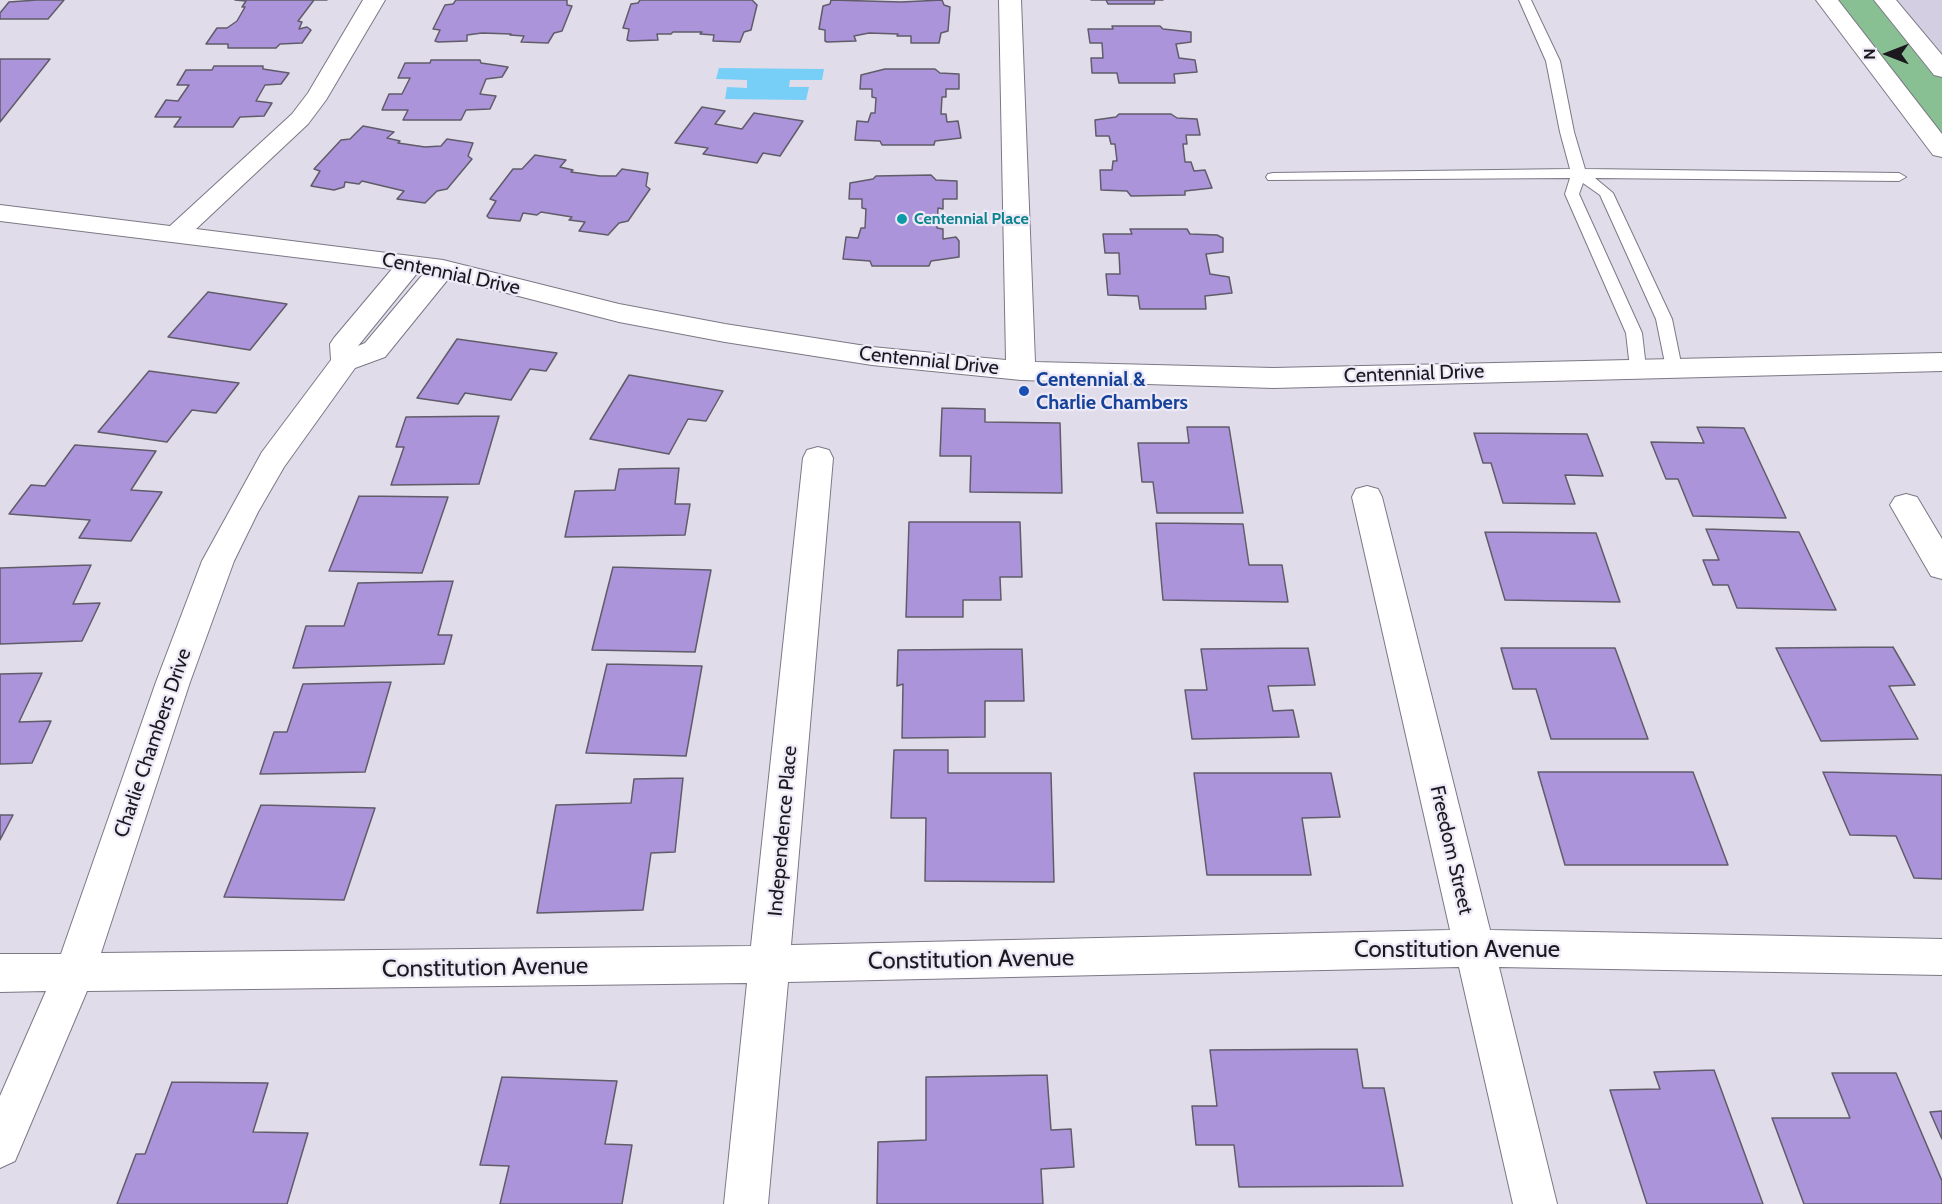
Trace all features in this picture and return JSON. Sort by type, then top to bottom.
[{"type":"street","points":[[176,234],[300,119],[318,95],[374,0]]},
{"type":"street","points":[[1010,0],[1021,371]]},
{"type":"street","points":[[1827,0],[1942,150]]},
{"type":"street","points":[[1885,0],[1939,62]]},
{"type":"street","name":"Centennial Drive","points":[[0,213],[411,263],[443,268],[619,313],[725,333],[872,356],[1021,371],[1274,378],[1942,362]]},
{"type":"street","name":"Charlie Chambers Drive","points":[[0,1146],[74,973],[173,682],[218,561],[273,460],[345,361],[344,344],[411,263]]},
{"type":"street","points":[[345,361],[375,350],[443,268]]},
{"type":"street","name":"Independence Place","points":[[746,1204],[818,458]]},
{"type":"street","name":"Freedom Street","points":[[1367,497],[1535,1204]]},
{"type":"street","points":[[1906,505],[1942,567]]},
{"type":"street","name":"Constitution Avenue","points":[[0,973],[770,964],[1474,948],[1942,957]]},
{"type":"lane","points":[[1525,0],[1553,62],[1567,132],[1579,172],[1572,195],[1634,333],[1638,368]]},
{"type":"lane","points":[[1579,172],[1606,193],[1664,319],[1674,368]]},
{"type":"lane","points":[[1273,177],[1579,172],[1899,177]]},
{"type":"lane","points":[[1598,253],[1634,253]]},
{"type":"shaded area","points":[[1885,0],[1942,0],[1942,70]]},
{"type":"green space","points":[[1827,0],[1885,0],[1942,70],[1942,150]]},
{"type":"water","points":[[719,68],[824,69],[822,80],[790,80],[789,87],[809,87],[806,100],[725,99],[727,87],[747,88],[747,80],[716,79]]},
{"type":"building","points":[[64,0],[48,19],[0,19],[0,13],[9,2]]},
{"type":"building","points":[[235,0],[314,0],[298,21],[302,22],[299,29],[307,27],[311,30],[302,43],[280,44],[276,48],[228,48],[228,44],[206,44],[217,28],[227,28],[237,21],[246,1]]},
{"type":"building","points":[[456,0],[567,0],[567,5],[572,6],[562,31],[554,33],[548,43],[521,42],[524,36],[511,34],[482,33],[467,35],[467,41],[435,41],[440,30],[433,29],[445,5],[453,4]]},
{"type":"building","points":[[640,0],[752,0],[757,5],[751,30],[744,32],[740,42],[713,41],[714,35],[700,34],[702,32],[657,34],[658,40],[630,41],[627,40],[629,29],[623,28],[631,4],[638,3]]},
{"type":"building","points":[[831,0],[901,2],[942,0],[944,5],[950,7],[948,31],[941,33],[939,43],[911,43],[911,36],[869,33],[854,36],[856,41],[827,42],[825,41],[825,30],[819,29],[823,6],[830,4]]},
{"type":"building","points":[[1106,0],[1155,0],[1154,4],[1108,4]]},
{"type":"building","points":[[1112,26],[1160,26],[1163,29],[1191,32],[1191,42],[1176,44],[1179,58],[1195,60],[1197,72],[1174,74],[1175,83],[1119,83],[1117,73],[1092,73],[1091,58],[1103,58],[1102,43],[1090,43],[1088,29],[1113,29]]},
{"type":"building","points":[[0,59],[50,59],[0,122]]},
{"type":"building","points":[[431,60],[480,60],[481,63],[508,67],[502,77],[486,79],[480,94],[496,96],[490,109],[466,110],[461,120],[403,120],[408,110],[382,110],[389,94],[402,94],[410,78],[398,78],[405,63],[430,63]]},
{"type":"building","points":[[214,66],[263,66],[263,69],[289,73],[281,84],[265,85],[256,101],[272,103],[264,116],[240,117],[233,127],[174,127],[181,117],[155,117],[166,100],[178,101],[189,85],[177,85],[186,70],[212,70]]},
{"type":"building","points":[[885,69],[935,69],[940,73],[959,74],[959,89],[946,89],[946,97],[942,97],[941,114],[946,114],[947,122],[958,121],[961,138],[935,141],[934,145],[882,145],[880,141],[855,140],[857,121],[868,122],[871,113],[875,113],[876,98],[872,97],[872,89],[860,89],[861,75]]},
{"type":"building","points":[[702,107],[725,111],[715,124],[742,129],[754,113],[803,121],[780,156],[763,153],[757,163],[703,154],[708,148],[675,143]]},
{"type":"building","points":[[1119,114],[1171,114],[1177,118],[1197,119],[1200,135],[1186,135],[1187,144],[1183,144],[1185,162],[1191,162],[1194,171],[1205,170],[1212,188],[1185,191],[1185,195],[1131,196],[1127,191],[1101,190],[1100,170],[1112,170],[1113,161],[1117,161],[1115,144],[1111,144],[1109,136],[1096,136],[1095,120],[1116,117]]},
{"type":"building","points":[[363,126],[394,132],[387,138],[400,141],[398,143],[425,147],[441,146],[447,139],[473,143],[468,156],[472,159],[447,189],[437,191],[425,203],[397,199],[404,191],[362,181],[359,184],[345,182],[344,187],[334,190],[311,186],[320,171],[314,169],[341,140],[350,139]]},
{"type":"building","points":[[535,155],[566,160],[560,167],[573,170],[571,172],[616,176],[622,169],[648,173],[646,186],[650,189],[628,221],[619,223],[608,235],[579,231],[585,222],[569,220],[572,217],[541,212],[537,215],[523,213],[520,221],[489,218],[487,216],[496,201],[490,199],[513,169],[522,169]]},
{"type":"building","name":"Centennial Place","points":[[931,175],[936,180],[957,181],[957,199],[943,199],[943,209],[938,208],[937,228],[943,229],[943,239],[956,237],[959,241],[959,257],[931,261],[929,266],[872,266],[870,261],[843,259],[846,237],[858,238],[861,228],[865,228],[866,209],[862,208],[862,199],[849,199],[850,183],[873,179],[876,176]]},
{"type":"building","points":[[1130,229],[1187,229],[1190,234],[1217,235],[1223,238],[1223,252],[1206,254],[1210,274],[1229,277],[1232,293],[1205,296],[1206,309],[1140,309],[1138,296],[1108,295],[1106,274],[1120,274],[1119,253],[1105,253],[1103,234],[1132,234]]},
{"type":"building","points":[[208,292],[287,304],[250,350],[168,337]]},
{"type":"building","points":[[457,339],[557,353],[546,371],[530,369],[511,400],[465,393],[458,404],[417,398]]},
{"type":"building","points":[[149,371],[239,383],[216,413],[192,410],[167,442],[98,432]]},
{"type":"building","points":[[629,375],[723,391],[706,421],[688,419],[669,454],[590,439]]},
{"type":"building","points":[[942,408],[985,409],[985,422],[1060,423],[1062,493],[970,492],[971,456],[940,456]]},
{"type":"building","points":[[499,416],[479,484],[391,485],[404,447],[396,447],[406,417]]},
{"type":"building","points":[[1187,427],[1229,427],[1243,513],[1157,513],[1153,482],[1142,482],[1138,443],[1189,443]]},
{"type":"building","points":[[1697,427],[1744,428],[1786,518],[1693,516],[1678,479],[1666,479],[1651,442],[1704,443]]},
{"type":"building","points":[[1474,433],[1587,434],[1603,476],[1565,475],[1575,504],[1503,503],[1491,463],[1483,463]]},
{"type":"building","points":[[75,445],[156,451],[131,490],[162,492],[131,541],[79,538],[90,520],[9,514],[31,485],[45,486]]},
{"type":"building","points":[[679,468],[675,504],[690,504],[685,535],[565,537],[575,491],[615,490],[619,469]]},
{"type":"building","points":[[359,496],[448,497],[422,573],[329,571]]},
{"type":"building","points":[[909,522],[1020,522],[1022,577],[1000,577],[1001,600],[963,600],[963,617],[906,617]]},
{"type":"building","points":[[1156,523],[1243,524],[1249,565],[1282,565],[1288,602],[1163,600]]},
{"type":"building","points":[[1706,529],[1799,532],[1836,610],[1737,608],[1728,585],[1713,585],[1703,560],[1719,560]]},
{"type":"building","points":[[1485,532],[1596,533],[1620,602],[1505,600]]},
{"type":"building","points":[[91,565],[73,604],[100,603],[82,641],[0,644],[0,568]]},
{"type":"building","points":[[613,567],[711,570],[695,652],[592,650]]},
{"type":"building","points":[[453,581],[438,635],[452,635],[444,664],[293,668],[306,626],[344,626],[358,583]]},
{"type":"building","points":[[1893,647],[1915,685],[1889,686],[1918,739],[1821,741],[1776,648]]},
{"type":"building","points":[[1308,648],[1315,685],[1268,686],[1273,711],[1293,710],[1299,737],[1192,739],[1185,690],[1207,690],[1201,649]]},
{"type":"building","points":[[1501,648],[1615,648],[1648,739],[1551,739],[1536,689],[1513,689]]},
{"type":"building","points":[[1022,649],[1024,701],[985,701],[985,737],[902,738],[903,684],[897,686],[898,650]]},
{"type":"building","points":[[607,664],[702,666],[686,756],[586,753]]},
{"type":"building","points":[[42,673],[19,722],[51,721],[32,763],[0,764],[0,674]]},
{"type":"building","points":[[391,682],[365,772],[260,774],[274,732],[287,732],[303,684]]},
{"type":"building","points":[[894,750],[948,750],[948,773],[1051,773],[1054,882],[925,881],[926,818],[891,818]]},
{"type":"building","points":[[1538,772],[1693,772],[1728,865],[1565,865]]},
{"type":"building","points":[[1823,772],[1942,775],[1942,879],[1914,878],[1896,836],[1850,835]]},
{"type":"building","points":[[1194,773],[1331,773],[1340,817],[1302,818],[1311,875],[1207,875]]},
{"type":"building","points":[[683,778],[675,852],[651,853],[643,910],[537,913],[556,805],[631,803],[634,779]]},
{"type":"building","points":[[261,805],[375,808],[344,900],[224,897]]},
{"type":"building","points":[[0,815],[13,815],[0,840]]},
{"type":"building","points":[[1357,1049],[1363,1088],[1384,1088],[1403,1186],[1239,1187],[1234,1145],[1196,1145],[1192,1106],[1217,1106],[1210,1050]]},
{"type":"building","points":[[1714,1070],[1763,1204],[1647,1204],[1610,1090],[1660,1089],[1654,1072]]},
{"type":"building","points":[[1832,1073],[1896,1073],[1942,1181],[1942,1204],[1804,1204],[1772,1118],[1850,1118]]},
{"type":"building","points":[[1047,1075],[1051,1130],[1071,1129],[1074,1167],[1041,1169],[1043,1204],[877,1204],[878,1142],[926,1140],[926,1077]]},
{"type":"building","points":[[502,1077],[617,1081],[605,1144],[632,1145],[622,1204],[500,1204],[509,1166],[480,1165]]},
{"type":"building","points":[[172,1082],[268,1083],[253,1132],[308,1133],[287,1204],[117,1204],[136,1154],[145,1154]]},
{"type":"building","points":[[1942,1111],[1942,1139],[1930,1112]]},
{"type":"place","name":"Centennial Place","points":[[902,219]]},
{"type":"place","name":"Centennial & Charlie Chambers","points":[[1024,391]]}]
